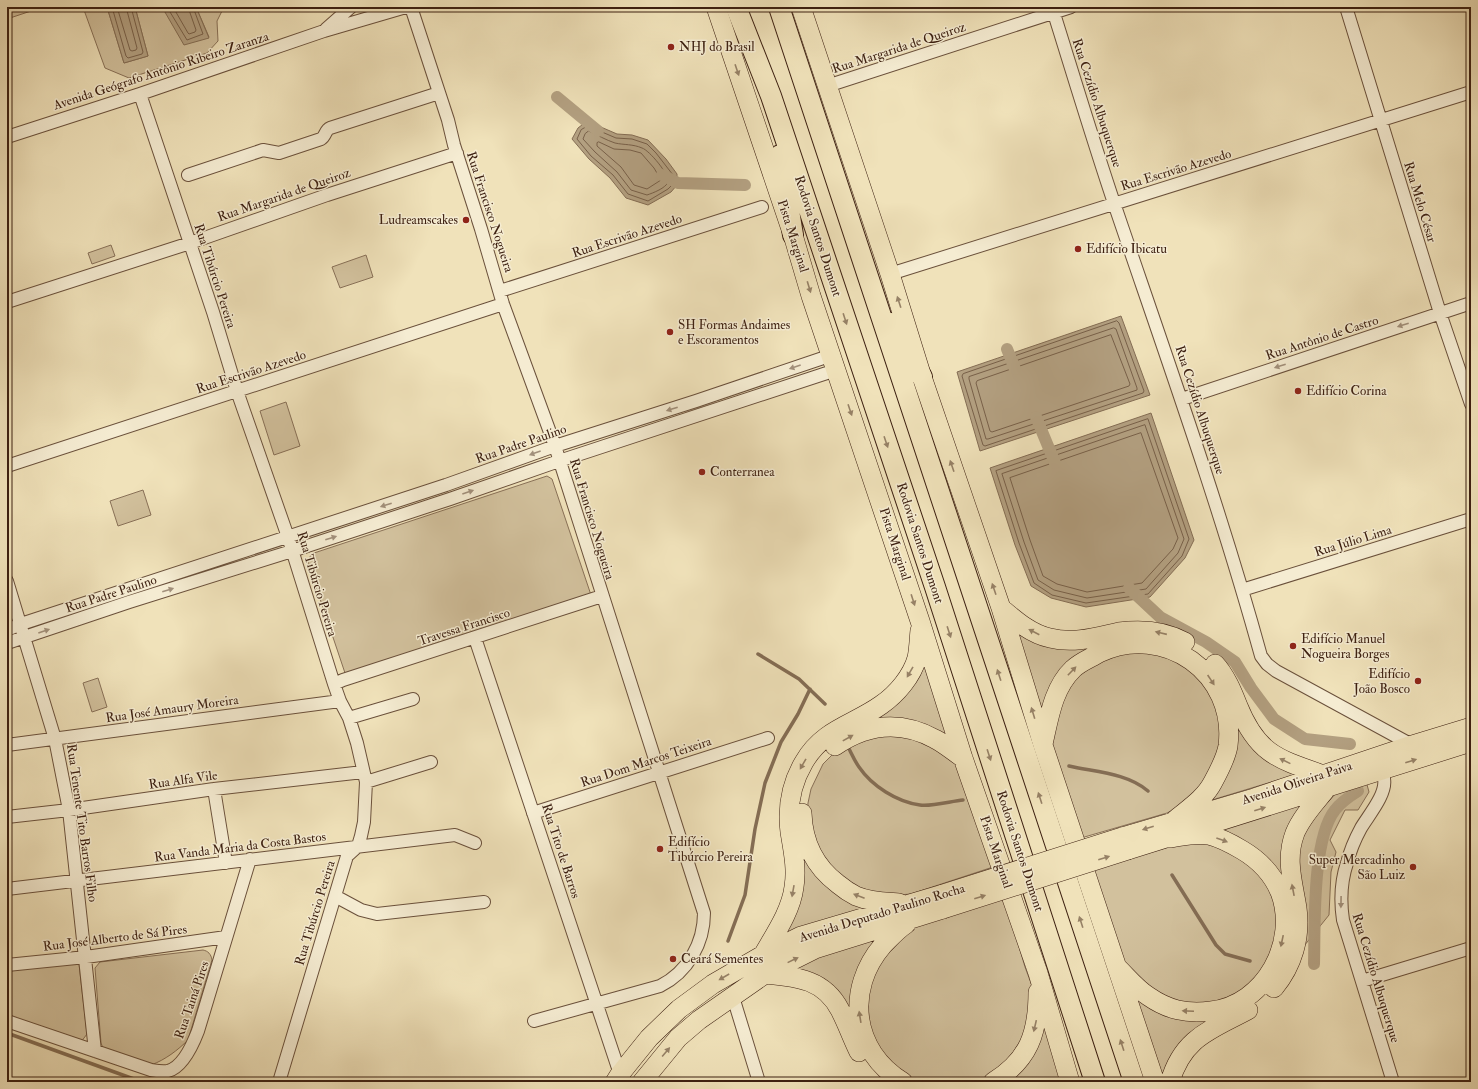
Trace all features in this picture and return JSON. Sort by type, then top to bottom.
[{"type":"highway","name":"Rodovia Santos Dumont","points":[[736,7],[771,96],[938,595],[1095,1082]]},
{"type":"highway","points":[[780,7],[869,282],[1134,1082]]},
{"type":"highway","points":[[771,96],[793,235]]},
{"type":"highway","points":[[869,282],[922,377]]},
{"type":"main road","name":"Pista Marginal","points":[[716,7],[793,235],[811,296],[920,621],[964,758],[1038,973],[1070,1082]]},
{"type":"main road","points":[[801,7],[1155,1082]]},
{"type":"main road","points":[[1000,608],[1025,627],[1049,638],[1084,640],[1120,632],[1138,630],[1157,632],[1183,641],[1204,654],[1220,670],[1230,686],[1247,727],[1264,748],[1271,754],[1289,764],[1324,781],[1295,832],[1292,844],[1289,865],[1297,908],[1298,926],[1294,954],[1290,963],[1282,978],[1260,1003],[1209,1030],[1193,1042],[1182,1054],[1170,1082]]},
{"type":"main road","points":[[763,955],[786,914],[793,896],[795,869],[790,831],[790,807],[793,785],[799,770],[810,753],[832,732],[880,706],[901,686],[910,673],[917,657],[920,621]]},
{"type":"main road","points":[[1043,745],[1054,700],[1060,687],[1074,668],[1107,650],[1123,645],[1154,645],[1180,653],[1199,666],[1212,680],[1227,717],[1228,747],[1223,763],[1213,783],[1172,829]]},
{"type":"main road","points":[[903,1082],[894,1076],[876,1059],[868,1044],[862,1031],[859,996],[868,968],[881,948],[914,910],[856,896],[832,880],[823,871],[814,860],[808,848],[805,837],[802,808],[805,790],[818,763],[828,751],[844,740],[867,729],[900,727],[916,731],[935,739],[964,758]]},
{"type":"main road","name":"Avenida Oliveira Paiva","points":[[1125,843],[1324,781],[1412,744],[1471,727]]},
{"type":"main road","name":"Avenida Oliveira Paiva","points":[[1324,781],[1381,771],[1471,742]]},
{"type":"main road","points":[[1117,967],[1146,995],[1174,1010],[1205,1011],[1229,1007],[1246,998],[1263,983],[1276,963],[1285,929],[1285,919],[1280,892],[1272,876],[1259,861],[1234,844],[1209,836],[1172,829]]},
{"type":"main road","name":"Avenida Deputado Paulino Rocha","points":[[618,1078],[649,1038],[679,1009],[713,984],[763,955],[801,936],[943,902],[1125,843]]},
{"type":"main road","name":"Avenida Deputado Paulino Rocha","points":[[642,1082],[678,1038],[699,1020],[765,974],[816,949],[914,910]]},
{"type":"main road","points":[[993,1082],[1010,1071],[1021,1058],[1033,1036],[1037,1017],[1038,973]]},
{"type":"main road","points":[[765,974],[789,976],[808,980],[820,987],[829,995],[839,1008],[864,1061],[881,1082]]},
{"type":"street","name":"Avenida Geógrafo Antônio Ribeiro Zaranza","points":[[324,31],[350,7]]},
{"type":"street","name":"Avenida Geógrafo Antônio Ribeiro Zaranza","points":[[7,137],[140,94],[324,31],[406,7]]},
{"type":"street","points":[[188,175],[263,150],[279,153],[307,144],[324,137],[330,128],[438,91],[411,7]]},
{"type":"street","name":"Rua Margarida de Queiroz","points":[[827,86],[1053,10],[1071,7]]},
{"type":"street","name":"Rua Melo César","points":[[1346,7],[1440,313],[1471,404]]},
{"type":"street","name":"Rua Cezídio Albuquerque","points":[[1053,10],[1114,204],[1182,399],[1242,590],[1261,656],[1267,664],[1276,671],[1412,744]]},
{"type":"street","name":"Rua Francisco Nogueira","points":[[438,91],[503,304],[555,446],[704,913],[702,932],[692,958],[682,970],[666,983],[660,986],[534,1021]]},
{"type":"street","name":"Rua Escrivão Azevedo","points":[[890,274],[1471,92]]},
{"type":"street","name":"Rua Tibúrcio Pereira","points":[[140,94],[190,243],[237,391],[288,537],[334,684],[340,701],[349,718],[357,743],[364,777],[364,822],[358,846],[347,856],[279,1082]]},
{"type":"street","name":"Rua Margarida de Queiroz","points":[[7,302],[190,243],[327,195],[457,153]]},
{"type":"street","name":"Rua Escrivão Azevedo","points":[[500,291],[762,207]]},
{"type":"street","name":"Rua Antônio de Castro","points":[[1182,399],[1471,303]]},
{"type":"street","name":"Rua Escrivão Azevedo","points":[[7,466],[503,304]]},
{"type":"street","name":"Rua Padre Paulino","points":[[7,630],[21,624],[402,500],[555,446],[704,398],[834,362]]},
{"type":"street","name":"Rua Padre Paulino","points":[[7,643],[129,602],[292,551],[450,499],[834,362]]},
{"type":"street","points":[[446,485],[450,499]]},
{"type":"street","points":[[402,500],[407,513]]},
{"type":"street","name":"Rua Júlio Lima","points":[[1242,590],[1471,519]]},
{"type":"street","points":[[219,560],[223,573]]},
{"type":"street","name":"Rua Tenente Tito Barros Filho","points":[[7,581],[55,739],[69,810],[95,1051]]},
{"type":"street","name":"Travessa Francisco","points":[[334,684],[602,596]]},
{"type":"street","name":"Rua Tito de Barros","points":[[475,638],[596,1004],[618,1078]]},
{"type":"street","points":[[349,718],[413,699]]},
{"type":"street","name":"Rua José Amaury Moreira","points":[[7,745],[340,701]]},
{"type":"street","name":"Rua Dom Marcos Teixeira","points":[[533,812],[768,738]]},
{"type":"street","name":"Rua Alfa Vile","points":[[7,817],[69,810],[214,789],[364,777],[431,762]]},
{"type":"street","name":"Rua Cezídio Albuquerque","points":[[1381,771],[1384,780],[1383,788],[1378,800],[1360,830],[1347,861],[1342,879],[1340,905],[1342,920],[1393,1082]]},
{"type":"street","points":[[214,789],[226,863]]},
{"type":"street","name":"Rua Vanda Maria da Costa Bastos","points":[[7,889],[455,835],[475,843]]},
{"type":"street","name":"Rua Tainá Pires","points":[[7,1021],[151,1070],[162,1072],[170,1071],[182,1061],[192,1046],[198,1031],[218,970],[226,937],[250,859]]},
{"type":"street","points":[[335,896],[361,910],[377,914],[484,902]]},
{"type":"street","name":"Rua José Alberto de Sá Pires","points":[[7,965],[86,957],[226,937]]},
{"type":"street","points":[[1362,981],[1471,948]]},
{"type":"street","points":[[732,997],[759,1082]]},
{"type":"shaded area","points":[[7,7],[43,7],[7,19]]},
{"type":"shaded area","points":[[78,7],[107,7],[124,63],[148,56],[135,7],[162,7],[209,37],[196,7],[224,7],[217,21],[218,41],[207,53],[129,78],[105,68],[84,10]]},
{"type":"shaded area","points":[[111,245],[115,256],[92,264],[88,253]]},
{"type":"shaded area","points":[[366,255],[373,277],[340,288],[332,267]]},
{"type":"shaded area","points":[[286,402],[300,446],[274,455],[260,411]]},
{"type":"shaded area","points":[[547,476],[552,479],[591,595],[346,676],[308,563],[311,554]]},
{"type":"shaded area","points":[[143,490],[151,515],[118,526],[110,501]]},
{"type":"shaded area","points":[[1009,619],[1036,638],[1046,642],[1067,646],[1089,644],[1124,634],[1133,633],[1162,637],[1188,648],[1208,663],[1218,676],[1233,704],[1240,727],[1253,746],[1275,763],[1301,773],[1202,803],[1222,776],[1228,762],[1232,745],[1232,725],[1228,706],[1221,689],[1210,673],[1197,659],[1181,648],[1164,641],[1144,637],[1130,637],[1115,640],[1079,657],[1057,680],[1048,699],[1041,721]]},
{"type":"shaded area","points":[[922,648],[955,749],[941,737],[918,725],[892,721],[874,722],[856,726],[840,734],[826,746],[813,761],[804,778],[798,796],[795,815],[797,834],[803,852],[813,869],[827,884],[849,898],[873,906],[777,939],[790,915],[798,890],[800,863],[792,820],[794,801],[798,783],[802,774],[812,756],[827,739],[847,727],[886,708],[903,693],[912,678]]},
{"type":"shaded area","points":[[1139,648],[1188,665],[1215,698],[1223,740],[1209,780],[1179,807],[1167,813],[1081,838],[1052,753],[1054,712],[1084,666]]},
{"type":"shaded area","points":[[98,678],[107,707],[92,712],[83,683]]},
{"type":"shaded area","points":[[867,735],[922,738],[955,762],[996,866],[911,894],[885,896],[857,890],[825,866],[807,815],[811,789],[823,764],[832,755],[843,746]]},
{"type":"shaded area","points":[[1366,781],[1369,792],[1358,810],[1345,810],[1330,840],[1336,852],[1331,872],[1329,915],[1300,951],[1294,870],[1300,833],[1335,794]]},
{"type":"shaded area","points":[[1312,799],[1305,807],[1294,825],[1287,844],[1285,855],[1284,865],[1286,887],[1292,918],[1292,939],[1290,950],[1282,969],[1271,984],[1250,1003],[1206,1025],[1192,1035],[1176,1053],[1164,1082],[1160,1082],[1131,990],[1157,1007],[1173,1014],[1183,1016],[1200,1016],[1226,1011],[1249,1000],[1267,983],[1281,962],[1288,939],[1290,914],[1284,889],[1270,866],[1260,854],[1247,846],[1230,837],[1211,831]]},
{"type":"shaded area","points":[[1192,840],[1242,853],[1275,895],[1280,922],[1274,955],[1244,992],[1219,1003],[1192,1006],[1166,1000],[1126,968],[1091,870]]},
{"type":"shaded area","points":[[1004,896],[1032,986],[1032,1023],[1001,1071],[981,1082],[916,1082],[894,1068],[869,1033],[868,977],[911,927]]},
{"type":"shaded area","points":[[882,935],[852,1027],[787,969],[819,956]]},
{"type":"shaded area","points":[[203,950],[209,953],[212,960],[188,1040],[171,1054],[151,1065],[103,1048],[101,1043],[95,968],[100,962]]},
{"type":"shaded area","points":[[70,960],[79,964],[87,1034],[81,1042],[7,1016],[7,968]]},
{"type":"shaded area","points":[[1043,1018],[1064,1082],[1003,1082]]},
{"type":"water","points":[[107,7],[135,7],[148,56],[124,63]]},
{"type":"water","points":[[162,7],[196,7],[209,38],[184,45]]},
{"type":"water","points":[[587,121],[617,134],[632,135],[648,140],[666,159],[677,174],[677,185],[671,192],[648,205],[626,198],[610,178],[589,159],[572,139],[578,128]]},
{"type":"water","points":[[1121,316],[1150,395],[980,451],[957,372]]},
{"type":"water","points":[[1151,413],[1194,540],[1185,558],[1150,597],[1086,607],[1051,598],[1031,586],[1015,545],[990,468]]},
{"type":"waterway","points":[[557,97],[598,131]]},
{"type":"waterway","points":[[662,175],[678,183],[745,185]]},
{"type":"waterway","points":[[1007,349],[1015,369]]},
{"type":"waterway","points":[[1036,417],[1055,463]]},
{"type":"waterway","points":[[1129,588],[1160,617],[1206,642],[1235,662],[1251,688],[1274,719],[1305,739],[1350,744]]},
{"type":"waterway","points":[[758,654],[799,679],[825,704]]},
{"type":"waterway","points":[[728,941],[745,895],[755,829],[765,783],[781,742],[798,714],[810,689]]},
{"type":"waterway","points":[[847,745],[864,774],[878,787],[894,797],[911,803],[924,805],[935,805],[963,800]]},
{"type":"waterway","points":[[1069,766],[1121,777],[1140,785],[1148,791]]},
{"type":"waterway","points":[[1314,964],[1316,884],[1322,841],[1328,823],[1335,810],[1358,791]]},
{"type":"waterway","points":[[1172,875],[1216,945],[1225,954],[1250,961]]},
{"type":"waterway","points":[[7,1033],[142,1082]]},
{"type":"place","name":"NHJ do Brasil","points":[[671,47]]},
{"type":"place","name":"Ludreamscakes","points":[[466,220]]},
{"type":"place","name":"Edifício Ibicatu","points":[[1078,249]]},
{"type":"place","name":"SH Formas Andaimes e Escoramentos","points":[[670,332]]},
{"type":"place","name":"Edifício Corina","points":[[1298,391]]},
{"type":"place","name":"Conterranea","points":[[702,472]]},
{"type":"place","name":"Edifício Manuel Nogueira Borges","points":[[1293,646]]},
{"type":"place","name":"Edifício João Bosco","points":[[1418,681]]},
{"type":"place","name":"Edifício Tibúrcio Pereira","points":[[660,849]]},
{"type":"place","name":"Super Mercadinho São Luiz","points":[[1413,867]]},
{"type":"place","name":"Ceará Sementes","points":[[673,959]]}]
